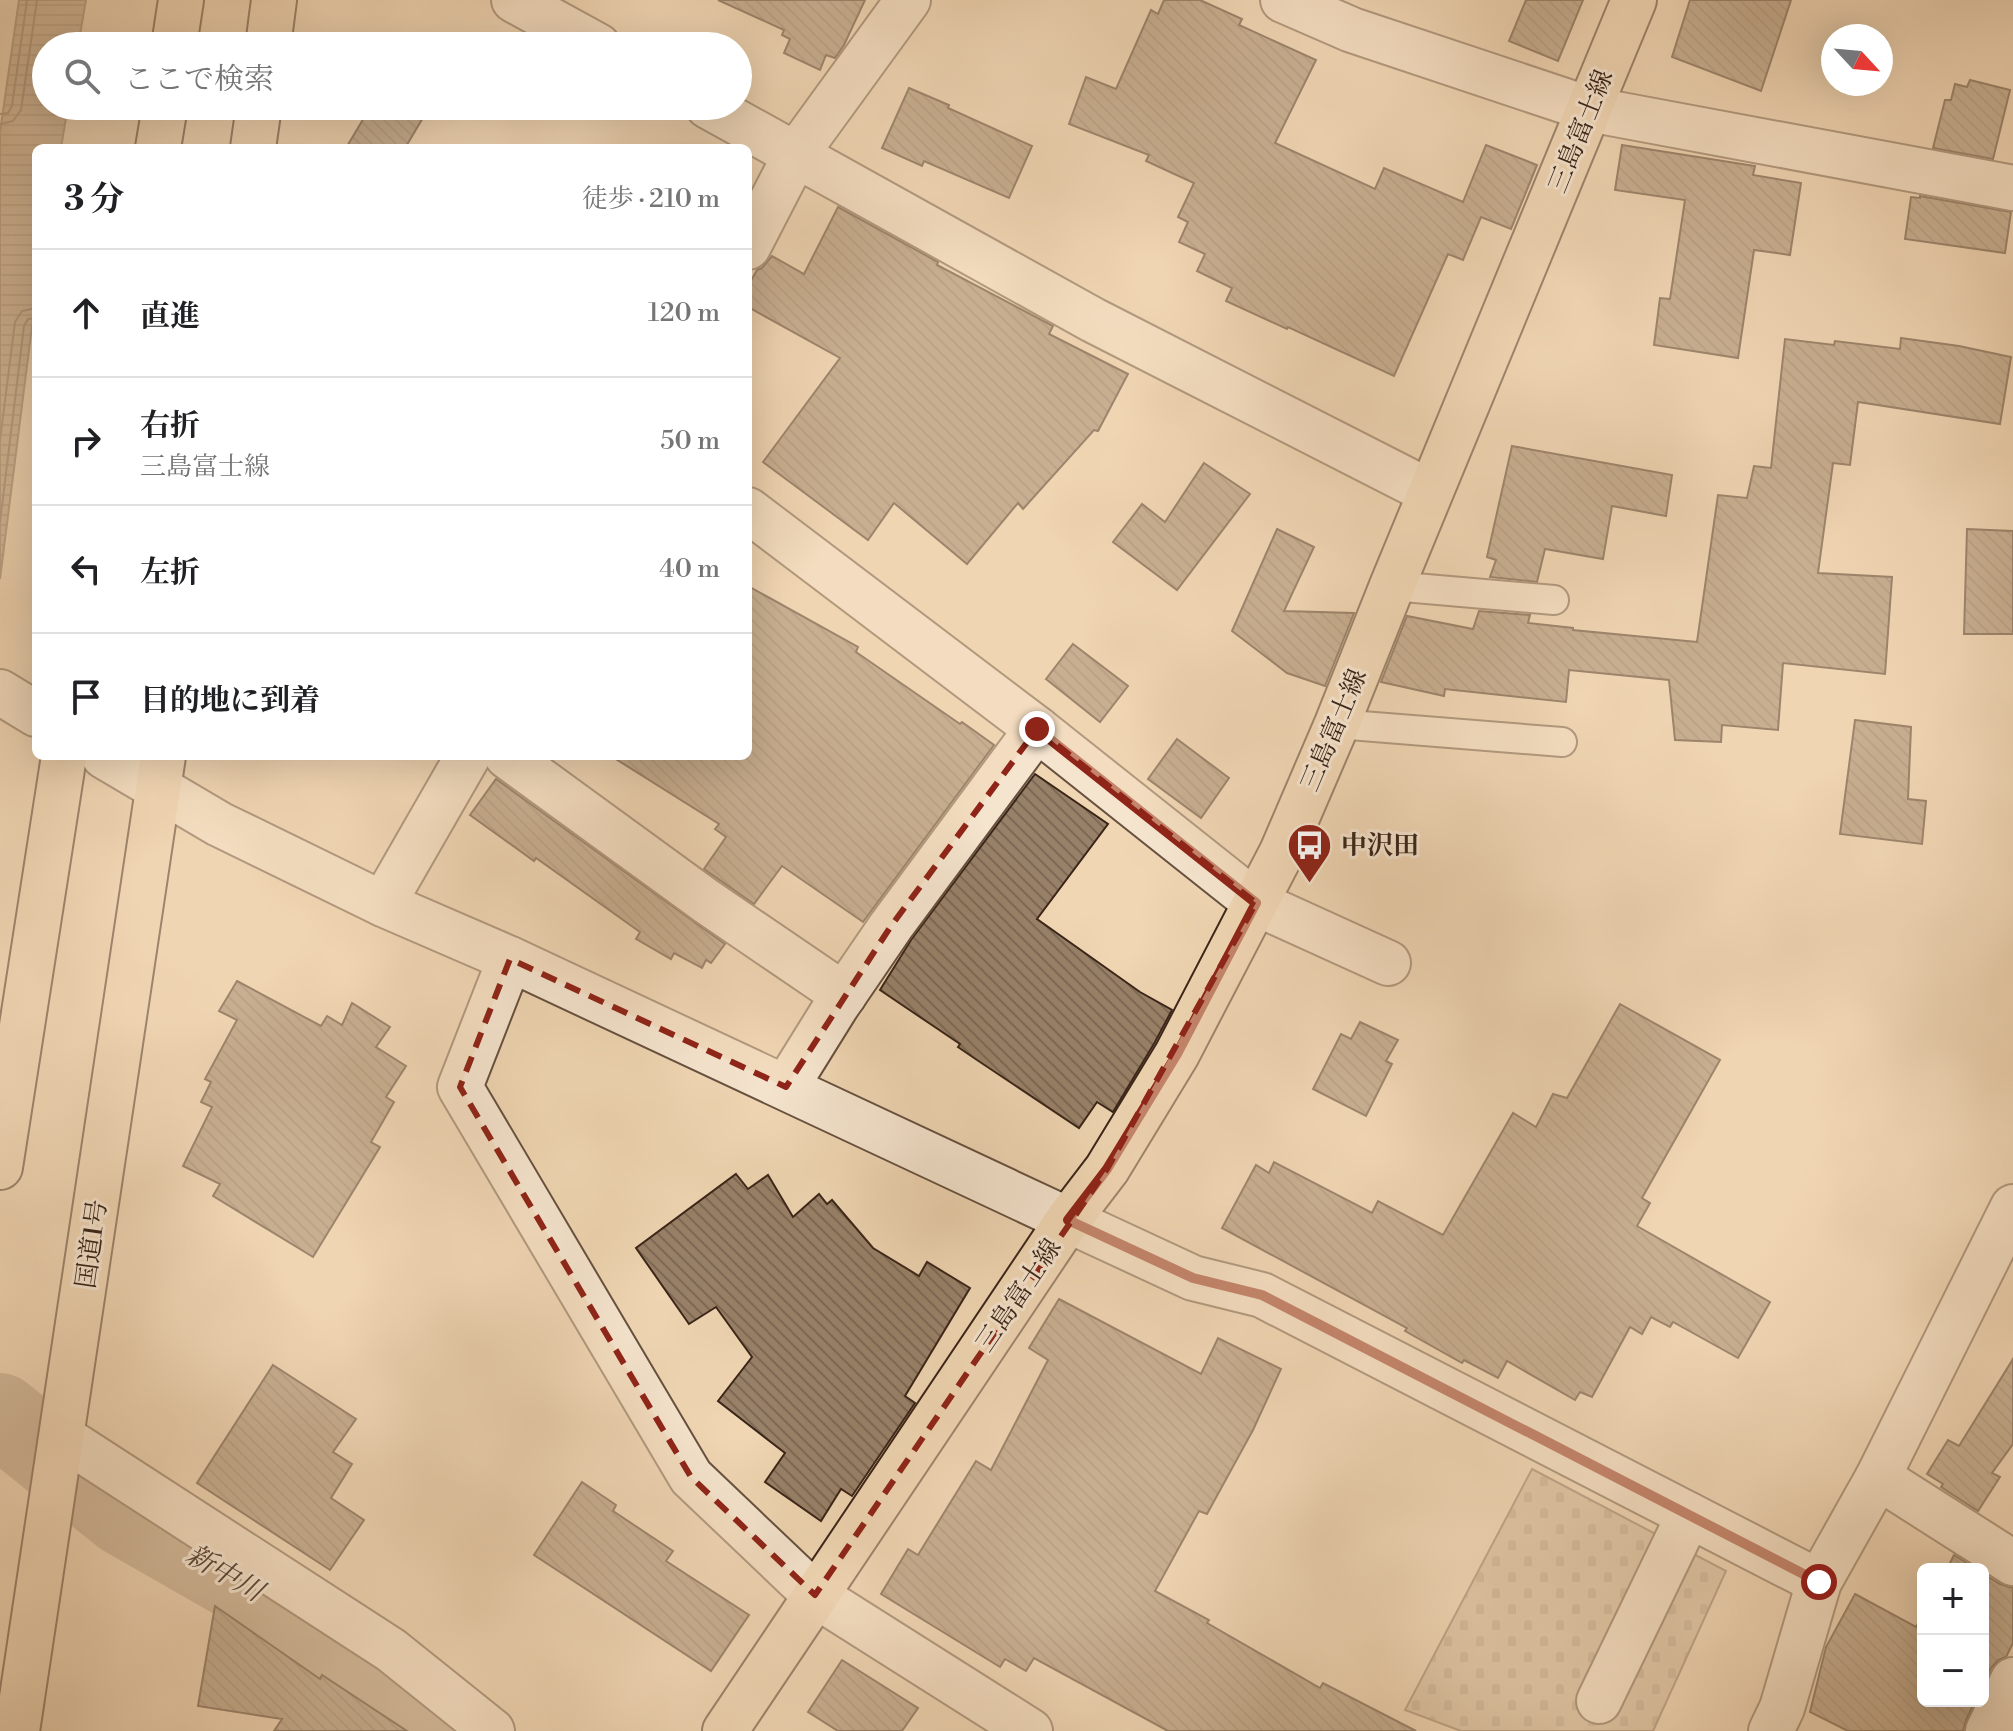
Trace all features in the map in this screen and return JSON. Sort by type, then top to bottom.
[{"type":"main road","points":[[176,32],[181,0]]},
{"type":"main road","points":[[270,32],[274,0]]},
{"type":"main road","name":"三島富士線","points":[[725,1731],[1068,1220],[1107,1169],[1177,1054],[1282,852],[1634,0]]},
{"type":"main road","points":[[159,144],[163,120]]},
{"type":"main road","points":[[254,144],[257,120]]},
{"type":"main road","points":[[0,1167],[63,760]]},
{"type":"main road","name":"国道1号","points":[[17,1731],[161,772]]},
{"type":"street","points":[[514,0],[572,32]]},
{"type":"street","points":[[752,239],[796,154],[908,0]]},
{"type":"street","points":[[1283,0],[1352,30],[1589,109],[2013,188]]},
{"type":"street","points":[[734,120],[1093,320],[1430,492]]},
{"type":"street","points":[[752,513],[1037,729],[1256,903],[1388,963]]},
{"type":"street","points":[[0,692],[32,712]]},
{"type":"street","points":[[786,1087],[891,926],[1037,729]]},
{"type":"street","points":[[118,760],[161,772],[219,824],[383,904],[510,959],[1193,1278],[1262,1295],[1819,1582]]},
{"type":"street","points":[[383,904],[466,760]]},
{"type":"street","points":[[512,760],[706,901],[844,995]]},
{"type":"street","points":[[510,959],[460,1087],[691,1477],[815,1595],[1030,1731]]},
{"type":"street","points":[[1771,1731],[1782,1708],[1819,1582],[1878,1477],[2013,1207]]},
{"type":"street","points":[[62,1437],[391,1650],[492,1731]]},
{"type":"street","points":[[1878,1477],[2013,1563]]},
{"type":"street","points":[[1599,1701],[1689,1515]]},
{"type":"street","points":[[1988,1731],[2013,1680]]},
{"type":"lane","points":[[1392,586],[1554,600]]},
{"type":"lane","points":[[1337,724],[1562,742]]},
{"type":"highlighted area","points":[[1037,729],[1256,903],[1107,1169],[815,1595],[691,1477],[460,1087],[510,959],[786,1087],[891,926]]},
{"type":"green space","points":[[1532,1469],[1726,1571],[1653,1731],[1461,1731],[1405,1710]]},
{"type":"water","points":[[19,0],[86,0],[80,32],[32,32],[32,120],[66,120],[62,144],[32,144],[32,327],[0,579],[0,132]]},
{"type":"building","points":[[718,0],[865,0],[844,45],[835,58],[826,55],[820,70],[784,53],[790,39],[782,35],[784,30]]},
{"type":"building","points":[[1164,0],[1200,0],[1242,19],[1239,25],[1316,60],[1275,143],[1375,189],[1384,168],[1463,202],[1486,145],[1537,165],[1511,229],[1481,217],[1463,260],[1448,254],[1394,376],[1226,301],[1232,288],[1197,271],[1205,254],[1179,242],[1188,222],[1178,217],[1194,183],[1146,161],[1149,155],[1069,124],[1086,77],[1116,89],[1151,10],[1158,14]]},
{"type":"building","points":[[1526,0],[1583,0],[1558,61],[1509,41]]},
{"type":"building","points":[[1690,0],[1791,0],[1761,91],[1672,57]]},
{"type":"building","points":[[1970,80],[2010,90],[1993,159],[1933,148],[1945,100],[1951,100],[1955,84],[1967,87]]},
{"type":"building","points":[[909,88],[1032,146],[1009,198],[924,161],[922,166],[882,148]]},
{"type":"building","points":[[363,120],[422,120],[407,144],[348,144]]},
{"type":"building","points":[[1622,145],[1755,166],[1753,175],[1801,183],[1790,255],[1754,250],[1738,358],[1654,345],[1660,298],[1670,299],[1685,200],[1615,190]]},
{"type":"building","points":[[1911,197],[2011,212],[2005,253],[1905,239]]},
{"type":"building","points":[[838,207],[938,262],[937,265],[1053,326],[1049,334],[1128,374],[1098,431],[1094,430],[1023,509],[1018,503],[967,564],[894,503],[868,540],[763,462],[840,358],[752,309],[752,279],[772,256],[804,274]]},
{"type":"building","points":[[1901,338],[2011,357],[2000,424],[1858,402],[1850,465],[1833,463],[1818,573],[1892,577],[1885,674],[1783,663],[1778,730],[1722,725],[1721,742],[1675,740],[1669,680],[1569,670],[1566,702],[1445,689],[1444,696],[1381,682],[1407,616],[1473,629],[1479,611],[1530,615],[1528,623],[1697,642],[1718,495],[1747,498],[1754,466],[1771,468],[1785,339],[1900,349]]},
{"type":"building","points":[[1512,446],[1672,475],[1666,516],[1612,506],[1603,559],[1545,549],[1537,582],[1490,577],[1496,560],[1487,557]]},
{"type":"building","points":[[1204,463],[1250,494],[1177,590],[1113,542],[1142,504],[1165,522]]},
{"type":"building","points":[[1277,529],[1314,547],[1284,611],[1354,613],[1325,686],[1287,673],[1232,631]]},
{"type":"building","points":[[1967,529],[2013,531],[2013,634],[1964,634]]},
{"type":"building","points":[[752,588],[858,647],[856,652],[994,745],[863,922],[782,866],[754,904],[704,869],[726,837],[715,829],[719,824],[617,760],[752,760]]},
{"type":"building","points":[[1073,644],[1128,686],[1100,722],[1046,679]]},
{"type":"building","points":[[1855,720],[1911,727],[1908,799],[1926,801],[1922,844],[1840,834]]},
{"type":"building","points":[[1177,739],[1229,778],[1201,818],[1148,779]]},
{"type":"building","points":[[1035,774],[1108,824],[1037,919],[1140,992],[1172,1010],[1113,1112],[1097,1102],[1079,1128],[880,990],[911,940]]},
{"type":"building","points":[[496,779],[725,944],[711,963],[706,960],[702,968],[674,953],[671,959],[636,939],[640,932],[470,815]]},
{"type":"building","points":[[237,981],[321,1026],[327,1016],[342,1025],[352,1003],[390,1027],[376,1047],[406,1066],[386,1097],[394,1102],[371,1142],[380,1147],[313,1257],[213,1196],[220,1184],[183,1166],[212,1107],[201,1102],[211,1082],[205,1079],[237,1020],[219,1011]]},
{"type":"building","points":[[1620,1004],[1720,1060],[1642,1198],[1650,1203],[1637,1226],[1770,1302],[1738,1358],[1673,1322],[1670,1327],[1651,1317],[1642,1334],[1630,1327],[1592,1397],[1580,1392],[1575,1400],[1507,1361],[1498,1378],[1464,1360],[1462,1363],[1405,1331],[1407,1328],[1222,1228],[1256,1165],[1269,1173],[1274,1162],[1372,1213],[1378,1201],[1443,1235],[1513,1113],[1536,1127],[1553,1094],[1567,1098]]},
{"type":"building","points":[[1360,1022],[1398,1040],[1386,1061],[1392,1064],[1366,1116],[1313,1089],[1341,1034],[1351,1039]]},
{"type":"building","points":[[736,1174],[748,1189],[768,1175],[793,1217],[819,1194],[827,1204],[832,1200],[873,1248],[919,1276],[927,1262],[970,1288],[905,1396],[915,1403],[852,1496],[841,1489],[821,1521],[765,1482],[785,1453],[718,1401],[752,1357],[716,1307],[689,1324],[636,1248]]},
{"type":"building","points":[[1059,1299],[1201,1374],[1218,1338],[1281,1369],[1253,1430],[1207,1514],[1199,1511],[1155,1591],[1320,1688],[1323,1683],[1416,1731],[1168,1731],[1034,1658],[1026,1671],[1005,1659],[1000,1667],[881,1594],[908,1549],[918,1555],[976,1461],[991,1470],[1048,1360],[1029,1348]]},
{"type":"building","points":[[2013,1359],[2013,1444],[1992,1473],[2000,1477],[1978,1511],[1927,1474],[1948,1440],[1959,1446]]},
{"type":"building","points":[[273,1365],[356,1419],[333,1452],[352,1464],[331,1498],[364,1520],[330,1570],[197,1483]]},
{"type":"building","points":[[582,1482],[616,1505],[613,1511],[673,1551],[666,1561],[749,1615],[711,1671],[534,1555]]},
{"type":"building","points":[[1954,1555],[1967,1563],[1950,1563]]},
{"type":"building","points":[[1989,1578],[2013,1588],[2013,1643],[2006,1657],[1989,1672]]},
{"type":"building","points":[[1855,1594],[1917,1625],[1917,1707],[1972,1707],[1963,1731],[1848,1731],[1810,1712],[1826,1647]]},
{"type":"building","points":[[215,1606],[320,1679],[322,1675],[407,1731],[274,1731],[282,1719],[198,1706]]},
{"type":"building","points":[[842,1660],[918,1708],[902,1731],[838,1731],[808,1712]]},
{"type":"waterway","name":"新中川","points":[[0,1415],[124,1514],[269,1597],[448,1731]]},
{"type":"place","name":"中沢田","points":[[1310,884]]},
{"type":"route","points":[[1037,729],[1256,903],[1177,1054],[1107,1169],[1068,1220],[1193,1278],[1262,1295],[1819,1582]]}]
